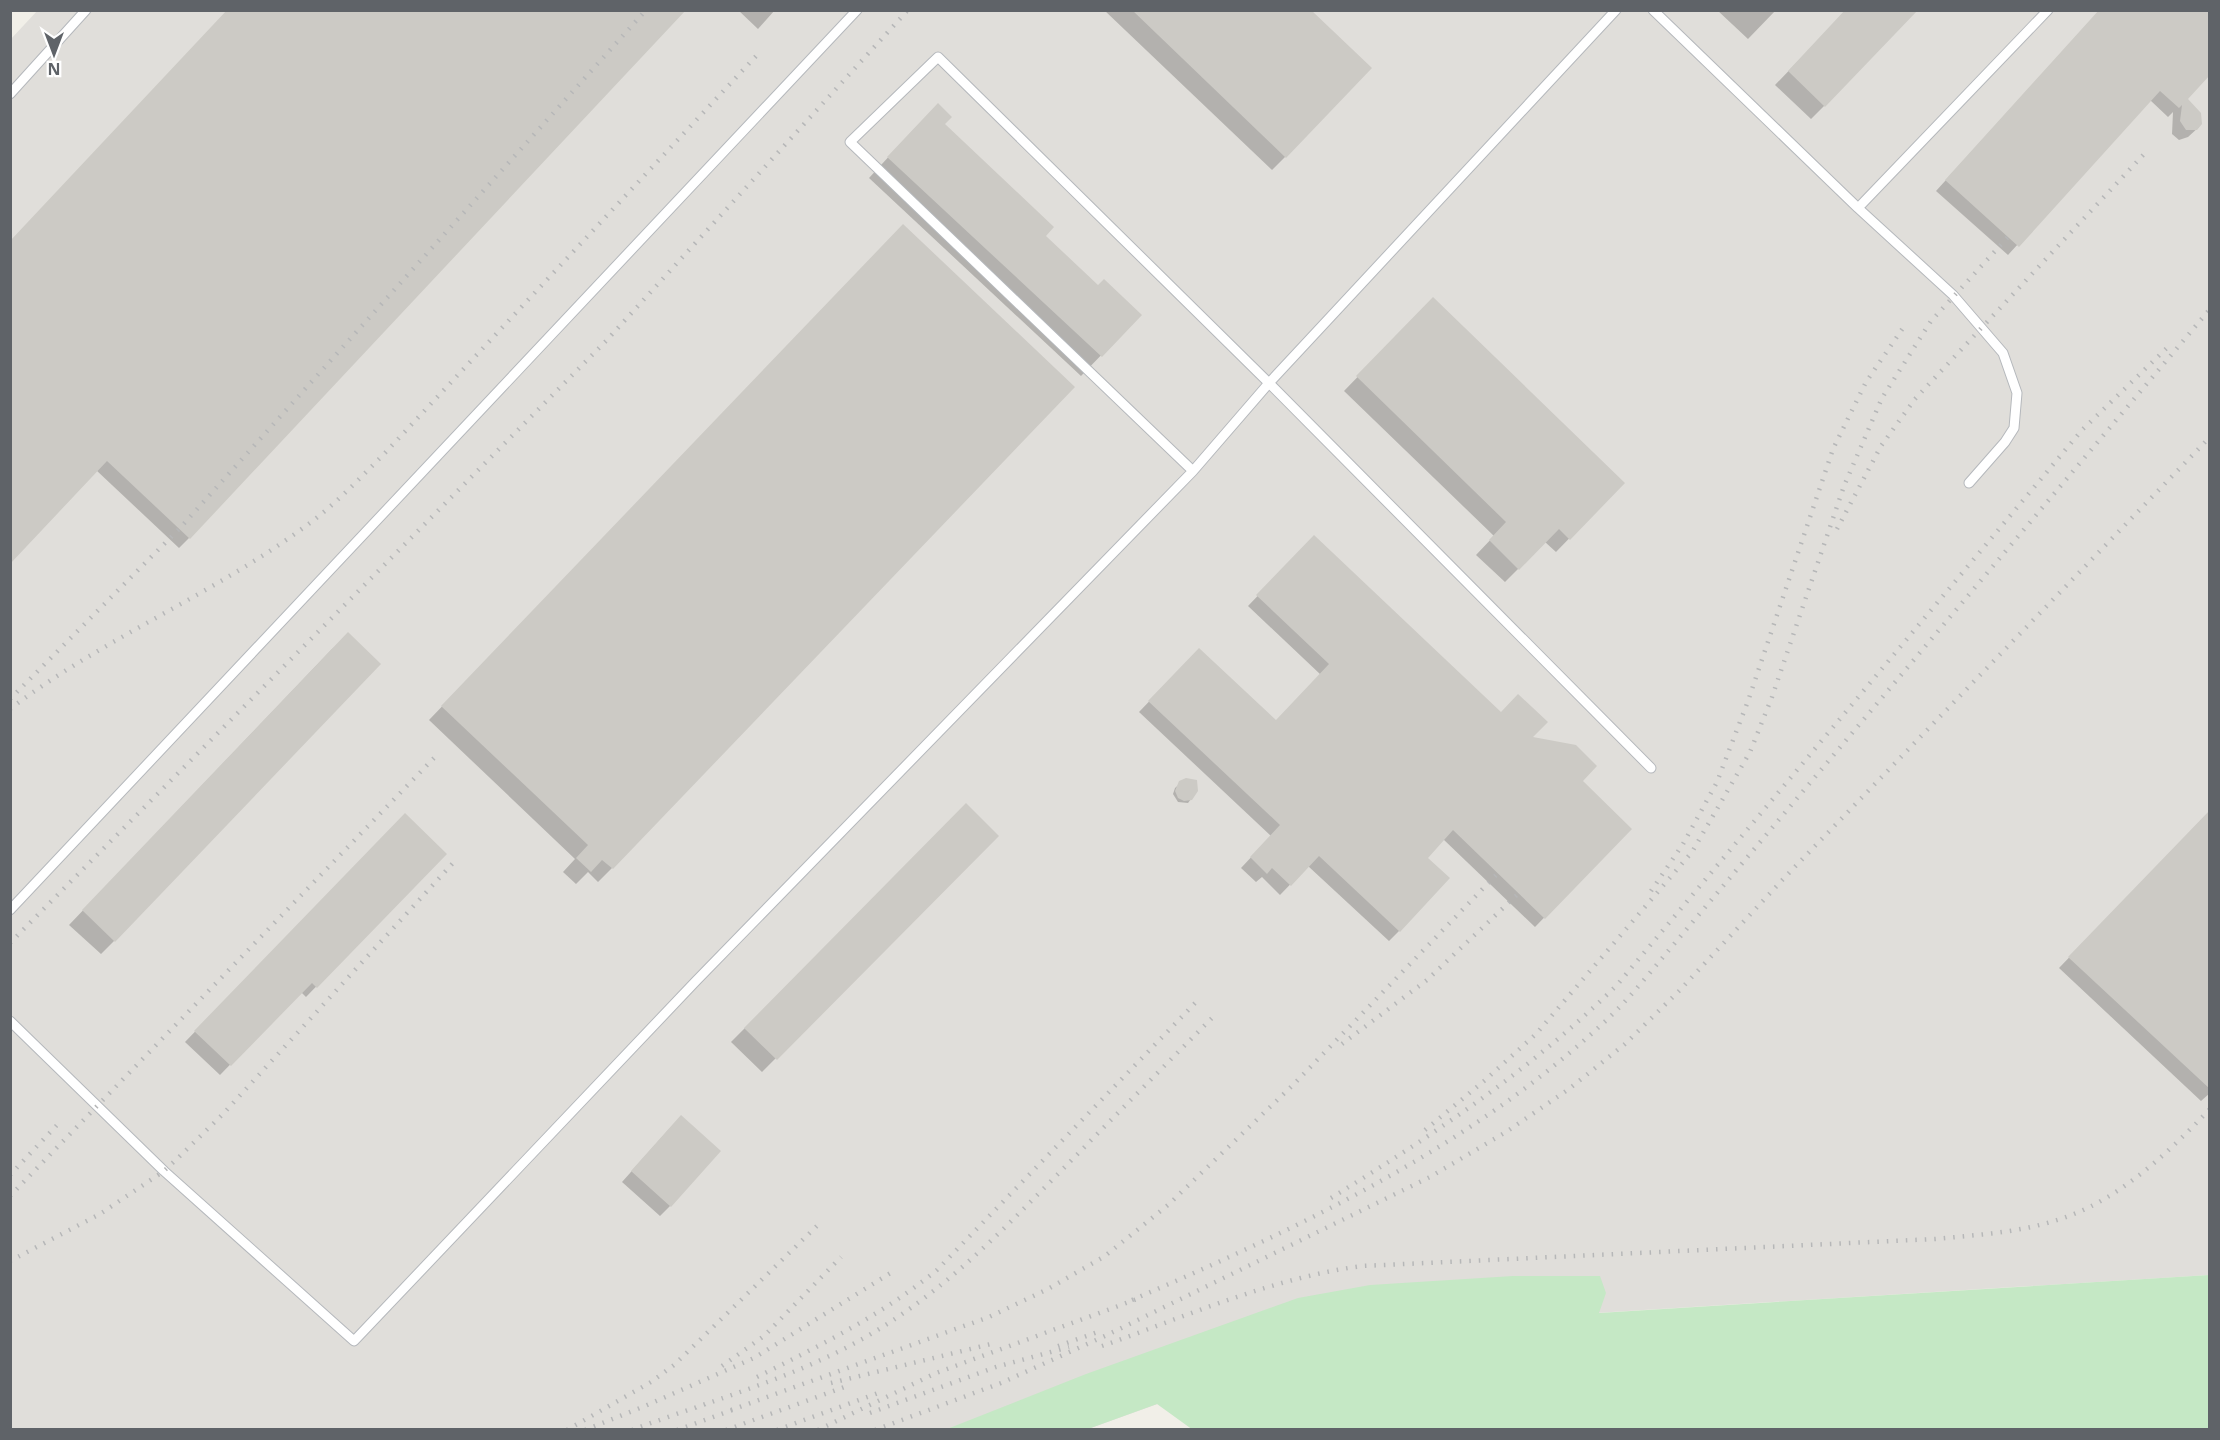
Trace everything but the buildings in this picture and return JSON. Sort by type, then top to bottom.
[{"type":"lane","points":[[10,94],[86,10]]},
{"type":"lane","points":[[10,910],[857,10]]},
{"type":"lane","points":[[10,1021],[164,1171],[354,1341],[687,991],[1193,471],[1269,383],[1616,10]]},
{"type":"lane","points":[[1653,10],[1858,208],[1953,295],[1996,343],[2009,364],[2018,393],[2014,428],[2006,442],[1969,483]]},
{"type":"lane","points":[[1858,208],[2048,10]]},
{"type":"lane","points":[[1193,471],[849,142],[938,57],[1269,383],[1651,768]]},
{"type":"shaded area","points":[[38,10],[2209,11],[2209,1275],[1371,1327],[1088,1429],[11,1429],[10,40]]},
{"type":"green space","points":[[2209,1275],[2209,1429],[1193,1430],[1157,1404],[1088,1429],[947,1429],[1086,1374],[1298,1298],[1370,1285],[1513,1276],[1600,1276],[1606,1293],[1599,1313]]},
{"type":"railway","points":[[10,699],[180,528],[646,10]]},
{"type":"railway","points":[[10,943],[606,341],[908,10]]},
{"type":"railway","points":[[10,709],[82,661],[231,575],[325,511],[384,454],[758,54]]},
{"type":"railway","points":[[1837,529],[1881,446],[1915,399],[2146,152]]},
{"type":"railway","points":[[1425,1130],[1536,1034],[1692,852],[1750,752],[1772,697],[1844,486],[1882,398],[1931,321],[2008,237]]},
{"type":"railway","points":[[1132,1300],[1317,1215],[1436,1149],[1493,1112],[1599,1027],[1644,980],[2210,309]]},
{"type":"railway","points":[[1651,891],[1683,844],[1717,782],[1748,701],[1833,449],[1866,382],[1905,325]]},
{"type":"railway","points":[[1331,1198],[1480,1100],[1550,1045],[1617,985],[2082,430],[2171,344]]},
{"type":"railway","points":[[875,1430],[1001,1383],[1105,1336],[1430,1177],[1506,1132],[1569,1089],[1625,1044],[1679,991],[1787,875],[2210,437]]},
{"type":"railway","points":[[10,1196],[434,758]]},
{"type":"railway","points":[[10,1261],[100,1214],[164,1171],[223,1114],[453,863]]},
{"type":"railway","points":[[731,1410],[989,1317],[1048,1289],[1105,1256],[1168,1205],[1294,1084],[1498,873]]},
{"type":"railway","points":[[1342,1044],[1427,980],[1519,893]]},
{"type":"railway","points":[[757,1377],[873,1315],[937,1270],[1199,999]]},
{"type":"railway","points":[[632,1430],[808,1366],[864,1338],[918,1303],[1012,1220],[1213,1017]]},
{"type":"railway","points":[[1102,1346],[1295,1279],[1362,1266],[1935,1239],[2025,1228],[2077,1213],[2119,1190],[2158,1160],[2210,1109]]},
{"type":"railway","points":[[10,1175],[58,1124]]},
{"type":"railway","points":[[567,1430],[651,1382],[674,1365],[822,1221]]},
{"type":"railway","points":[[722,1366],[764,1336],[841,1257]]},
{"type":"railway","points":[[585,1430],[754,1358],[892,1272]]},
{"type":"railway","points":[[818,1430],[936,1373],[1140,1298]]},
{"type":"railway","points":[[1058,1346],[1098,1332]]},
{"type":"railway","points":[[831,1383],[991,1344]]},
{"type":"railway","points":[[870,1413],[996,1367],[1069,1347]]},
{"type":"railway","points":[[726,1430],[847,1386]]},
{"type":"railway","points":[[777,1430],[881,1392]]},
{"type":"railway","points":[[677,1430],[738,1408]]}]
